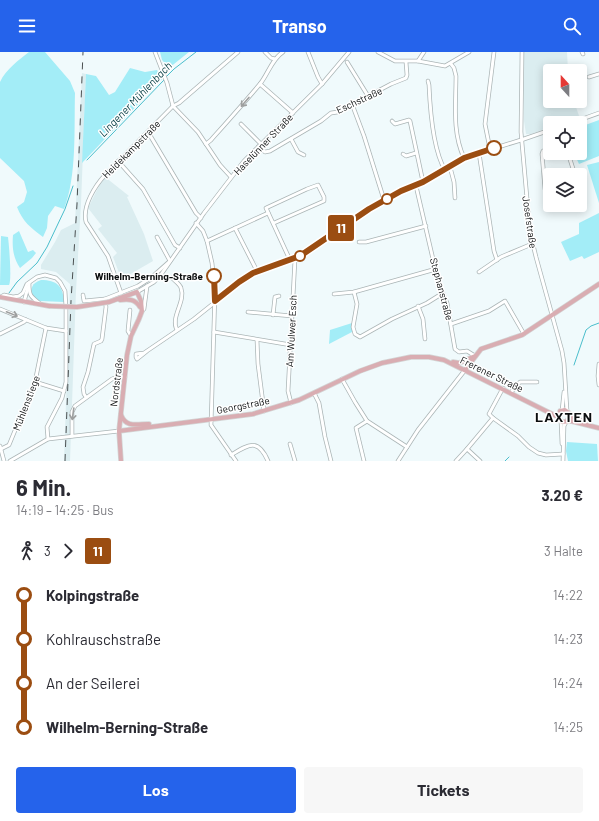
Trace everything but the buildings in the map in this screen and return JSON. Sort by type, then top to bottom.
[{"type":"main road","points":[[465,370],[478,352],[484,348],[503,343],[524,334],[599,284]]},
{"type":"main road","points":[[0,297],[41,305],[77,307],[107,302],[137,292],[141,301],[142,311]]},
{"type":"main road","points":[[121,297],[134,301],[140,306],[142,311]]},
{"type":"main road","name":"Nordstraße","points":[[121,461],[119,430],[128,349],[131,336],[142,311]]},
{"type":"main road","points":[[448,361],[459,362],[475,356]]},
{"type":"main road","name":"Georgstraße","points":[[119,430],[237,417],[291,403],[366,368],[388,361],[411,357],[433,358]]},
{"type":"main road","name":"Frerener Straße","points":[[433,358],[448,361],[542,408],[561,414]]},
{"type":"main road","points":[[121,407],[121,416],[127,424],[150,424],[155,426]]},
{"type":"main road","points":[[561,414],[570,416],[599,428]]},
{"type":"main road","points":[[561,414],[567,422],[593,426]]},
{"type":"main road","points":[[567,422],[570,416]]},
{"type":"street","points":[[155,52],[167,82],[173,106],[198,132],[224,170],[231,177]]},
{"type":"street","name":"Heidekampstraße","points":[[121,297],[108,256],[89,227],[85,217],[86,208],[98,183],[118,161],[173,106],[179,103],[238,52]]},
{"type":"street","points":[[265,52],[271,58],[275,59]]},
{"type":"street","points":[[206,144],[260,84],[271,68],[275,59],[283,52]]},
{"type":"street","points":[[308,52],[322,84]]},
{"type":"street","name":"Haselünner Straße","points":[[137,292],[160,276],[200,218],[231,177],[258,147],[322,84],[349,52]]},
{"type":"street","points":[[378,52],[395,61],[418,61],[445,66],[451,64],[469,52]]},
{"type":"street","points":[[418,61],[424,52]]},
{"type":"street","points":[[490,149],[485,124],[494,52]]},
{"type":"street","name":"Josefstraße","points":[[522,52],[520,103],[521,140],[532,244],[564,363],[565,388],[561,414],[563,447]]},
{"type":"street","points":[[347,62],[368,96]]},
{"type":"street","name":"Eschstraße","points":[[258,147],[263,151],[268,152],[321,122],[331,113],[338,112],[406,78],[406,62]]},
{"type":"street","points":[[451,64],[454,68],[456,76],[456,130],[459,146],[464,158]]},
{"type":"street","points":[[589,77],[599,74]]},
{"type":"street","points":[[428,81],[430,85],[430,112],[438,155],[445,170]]},
{"type":"street","points":[[260,84],[293,113]]},
{"type":"street","points":[[352,104],[363,132],[384,200]]},
{"type":"street","points":[[587,117],[599,113]]},
{"type":"street","points":[[392,121],[395,124],[410,120],[423,182]]},
{"type":"street","points":[[241,124],[261,144]]},
{"type":"street","points":[[148,132],[200,218]]},
{"type":"street","points":[[148,351],[136,354],[137,359],[194,319],[239,282],[257,271],[295,259],[328,238],[360,214],[384,200],[401,191],[416,186],[464,158],[543,132]]},
{"type":"street","points":[[291,139],[298,152],[304,155]]},
{"type":"street","points":[[543,151],[543,168]]},
{"type":"street","points":[[403,154],[406,156],[416,153]]},
{"type":"street","points":[[479,153],[494,251],[497,260]]},
{"type":"street","points":[[118,161],[143,189],[175,245],[180,248]]},
{"type":"street","points":[[450,167],[454,182],[454,198]]},
{"type":"street","points":[[274,223],[324,201],[325,200],[319,186],[317,185],[266,208],[290,260]]},
{"type":"street","name":"Stephanstraße","points":[[416,186],[436,269],[448,304],[457,351],[469,352],[475,356]]},
{"type":"street","points":[[207,241],[268,213]]},
{"type":"street","points":[[196,224],[203,231],[207,241],[214,276],[213,428],[236,461]]},
{"type":"street","points":[[359,242],[361,243],[374,240],[426,226]]},
{"type":"street","points":[[235,228],[257,271]]},
{"type":"street","points":[[157,237],[170,261]]},
{"type":"street","points":[[479,272],[497,260],[532,244]]},
{"type":"street","name":"Am Wulwer Esch","points":[[291,403],[288,391],[295,259]]},
{"type":"street","name":"Haselünner Straße","points":[[121,297],[146,281],[170,261]]},
{"type":"street","points":[[334,294],[354,292],[436,269]]},
{"type":"street","points":[[0,297],[4,295],[19,296],[29,283],[37,277],[45,275],[52,276],[60,282],[66,295],[64,391],[58,408],[47,427],[48,439],[6,461],[1,448]]},
{"type":"street","points":[[172,278],[180,286],[182,292],[175,321],[177,330]]},
{"type":"street","points":[[24,302],[29,283]]},
{"type":"street","points":[[29,283],[31,297],[41,305]]},
{"type":"street","points":[[142,311],[144,309],[147,286]]},
{"type":"street","points":[[354,292],[357,304],[353,329],[358,337],[443,293]]},
{"type":"street","points":[[83,295],[84,301],[107,302],[102,339],[94,344],[84,387],[84,394],[86,397]]},
{"type":"street","points":[[274,315],[275,297],[278,296]]},
{"type":"street","points":[[451,324],[489,310],[505,301],[524,334]]},
{"type":"street","points":[[418,306],[424,319],[425,339]]},
{"type":"street","points":[[0,310],[46,328],[66,331]]},
{"type":"street","name":"Nordstraße","points":[[130,310],[128,331],[131,336]]},
{"type":"street","points":[[248,312],[292,316]]},
{"type":"street","points":[[0,334],[24,322],[25,320]]},
{"type":"street","name":"Mühlenstiege","points":[[1,448],[9,445],[11,442],[35,382],[46,328]]},
{"type":"street","points":[[214,332],[291,345]]},
{"type":"street","points":[[257,340],[258,370],[264,410]]},
{"type":"street","points":[[599,364],[599,385]]},
{"type":"street","points":[[398,461],[430,414],[465,370]]},
{"type":"street","points":[[72,436],[73,408],[112,379],[117,377],[125,377]]},
{"type":"street","points":[[342,379],[367,421],[407,447]]},
{"type":"street","points":[[35,382],[64,391]]},
{"type":"street","points":[[511,393],[520,382],[537,382]]},
{"type":"street","points":[[502,388],[489,414],[536,452],[546,455],[563,454]]},
{"type":"street","points":[[314,393],[319,403],[331,461]]},
{"type":"street","points":[[456,461],[493,418]]},
{"type":"street","points":[[364,461],[356,428],[367,421]]},
{"type":"street","points":[[563,461],[563,447],[567,422]]},
{"type":"street","name":"Georgstraße","points":[[48,439],[119,430]]},
{"type":"street","points":[[231,455],[248,445],[254,444],[258,446],[268,461]]},
{"type":"street","points":[[290,444],[295,461]]},
{"type":"street","points":[[467,449],[480,461]]},
{"type":"shaded area","points":[[29,52],[45,52],[70,81],[75,93],[73,167],[68,196],[64,209],[55,206],[48,216],[47,228],[43,237],[27,224],[17,207],[24,202],[27,192],[24,181],[0,158],[0,82],[9,69]]},
{"type":"shaded area","points":[[160,52],[189,52],[169,68],[162,60]]},
{"type":"shaded area","points":[[524,52],[567,52],[568,64],[543,64],[543,108],[576,108],[579,116],[543,116],[543,130],[531,134],[526,134],[524,121]]},
{"type":"shaded area","points":[[130,68],[145,72],[157,70],[162,79],[82,163],[86,74],[96,76],[109,95],[115,92]]},
{"type":"shaded area","points":[[82,73],[86,74],[70,461],[64,461],[70,284],[56,272],[41,269],[41,265],[61,230],[75,223]]},
{"type":"shaded area","points":[[599,120],[599,156],[579,164],[577,160],[587,160],[587,124]]},
{"type":"shaded area","points":[[599,162],[599,203],[587,165]]},
{"type":"shaded area","points":[[105,177],[129,196],[127,197],[144,234],[153,261],[121,278],[113,257],[117,253],[98,229],[102,226],[88,208]]},
{"type":"shaded area","points":[[599,213],[599,252],[584,259],[582,256],[570,261],[561,242],[579,234],[579,223]]},
{"type":"shaded area","points":[[19,231],[28,252],[33,250],[36,253],[20,268],[14,256],[13,244],[13,235]]},
{"type":"shaded area","points":[[1,236],[8,237],[10,254],[9,285],[0,285]]},
{"type":"shaded area","points":[[41,280],[51,281],[58,285],[61,288],[64,302],[40,301],[32,297],[32,286]]},
{"type":"shaded area","points":[[352,323],[352,332],[329,344],[330,330]]},
{"type":"shaded area","points":[[567,442],[597,444],[598,461],[568,461],[566,451]]},
{"type":"waterway","name":"Lingener Mühlenbach","points":[[166,77],[196,52]]},
{"type":"waterway","name":"Lingener Mühlenbach","points":[[87,160],[164,80]]},
{"type":"waterway","name":"Lingener Mühlenbach","points":[[9,293],[17,282],[37,263],[47,247],[65,209],[73,186]]},
{"type":"waterway","points":[[574,365],[586,330],[599,323]]},
{"type":"waterway","points":[[505,461],[509,457]]},
{"type":"railway","points":[[65,461],[83,52]]},
{"type":"bus line","name":"11","points":[[214,276],[215,301],[253,273],[295,259],[309,251],[360,214],[401,191],[423,182],[464,158],[494,148]]},
{"type":"place","name":"Wilhelm-Berning-Straße","points":[[214,276]]},
{"type":"district","name":"LAXTEN","points":[[564,416]]}]
